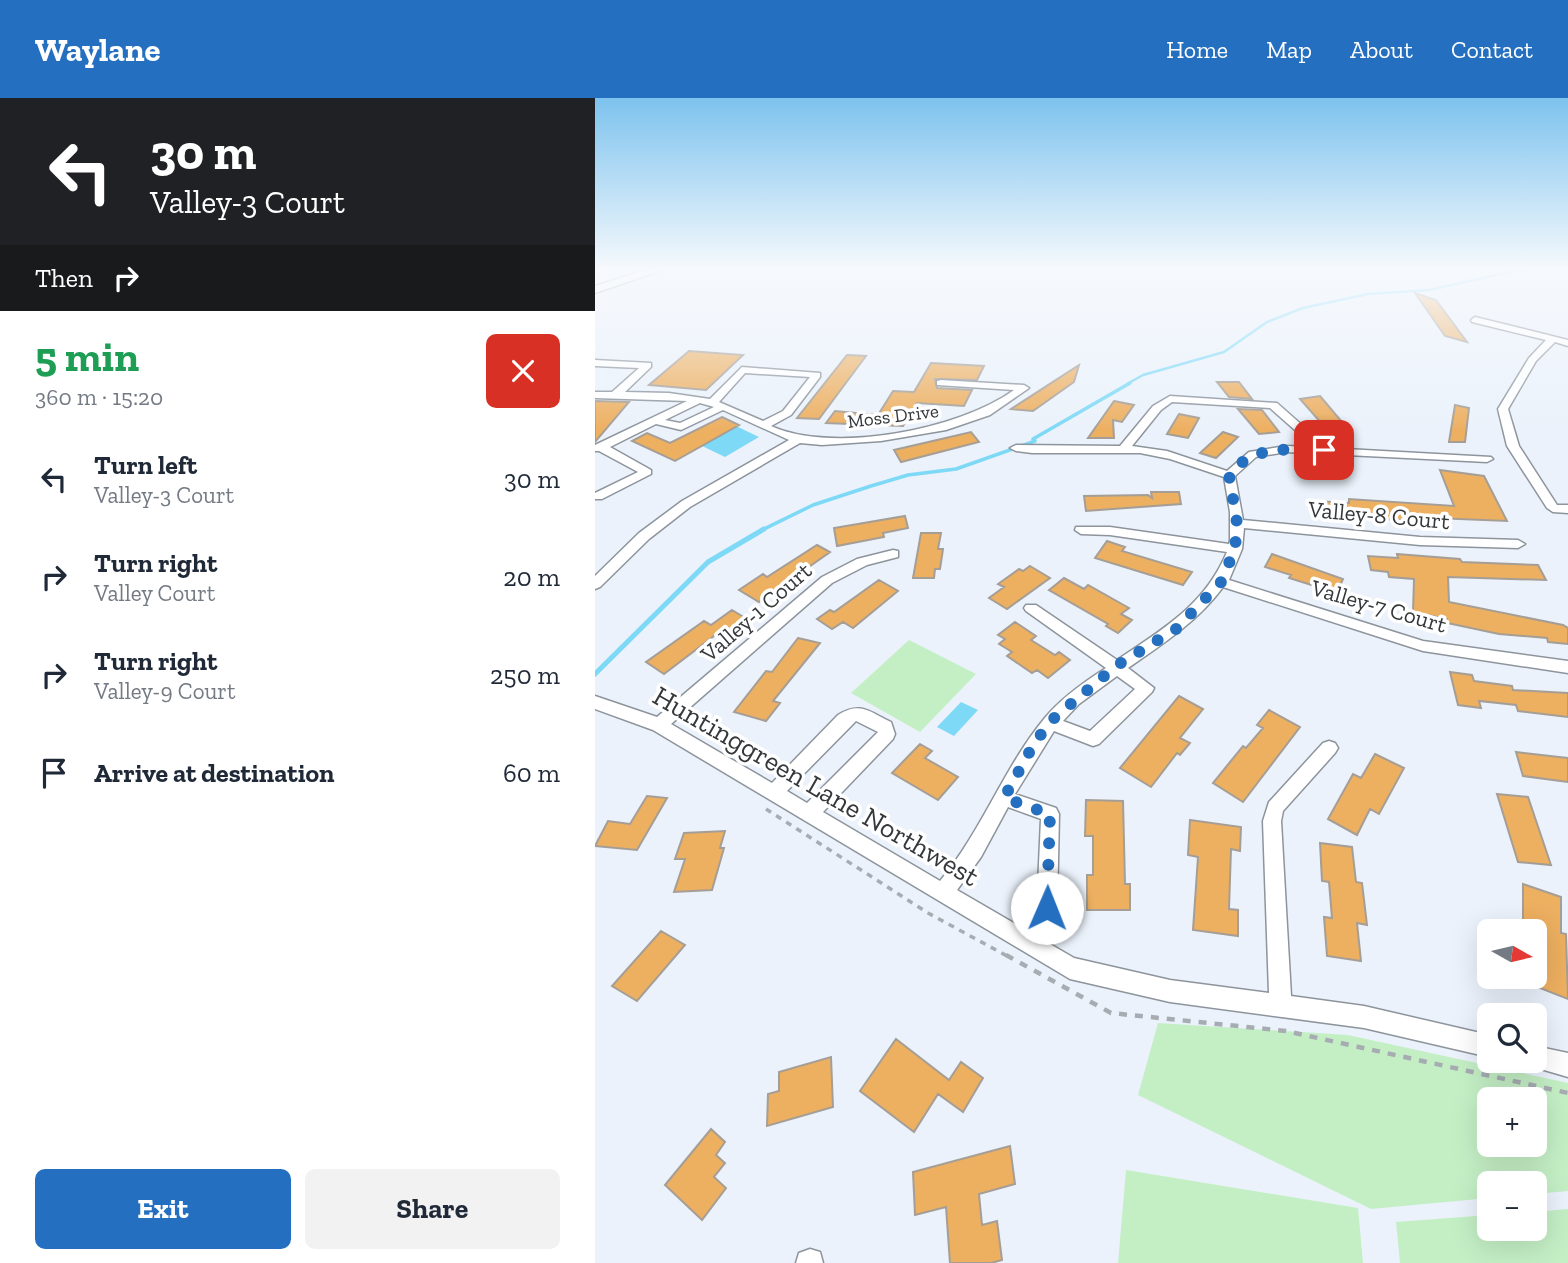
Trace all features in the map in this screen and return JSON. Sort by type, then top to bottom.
[{"type":"street","points":[[1489,323],[1568,343]]},
{"type":"street","points":[[1553,339],[1532,360],[1503,408],[1513,446],[1553,508],[1568,509]]},
{"type":"street","points":[[595,363],[648,365],[615,395]]},
{"type":"street","points":[[656,421],[681,426],[717,405],[742,370],[817,375],[787,413],[764,425]]},
{"type":"street","name":"Moss Drive","points":[[799,439],[905,436],[940,430],[977,417],[1024,388],[941,383]]},
{"type":"street","points":[[595,395],[696,401],[717,405],[799,439]]},
{"type":"street","points":[[1123,450],[1157,408],[1170,398],[1273,405],[1324,450]]},
{"type":"street","points":[[598,447],[696,401]]},
{"type":"street","points":[[595,584],[644,536],[686,504],[799,439]]},
{"type":"street","points":[[598,447],[647,472],[599,496]]},
{"type":"street","points":[[1016,448],[1053,453],[1123,450],[1164,454],[1229,475]]},
{"type":"street","points":[[1229,475],[1253,454],[1286,449],[1487,459]]},
{"type":"street","points":[[944,891],[967,866],[1035,742],[1050,723],[1116,666],[1176,629],[1221,582],[1235,549],[1237,523],[1229,475]]},
{"type":"street","name":"Valley-8 Court","points":[[1237,523],[1420,541],[1518,544]]},
{"type":"street","points":[[1081,530],[1110,531],[1235,549]]},
{"type":"street","name":"Valley-1 Court","points":[[659,725],[827,580],[862,562],[893,554]]},
{"type":"street","name":"Valley-7 Court","points":[[1221,582],[1423,646],[1568,667]]},
{"type":"street","points":[[1031,608],[1146,688],[1093,739],[1050,723]]},
{"type":"street","name":"Huntinggreen Lane Northwest","points":[[595,702],[659,725],[944,891],[1070,968],[1170,990],[1364,1017],[1477,1043]]},
{"type":"street","points":[[775,792],[844,720],[855,713],[885,727],[887,734],[810,813]]},
{"type":"street","points":[[1280,1005],[1272,821],[1275,808],[1329,748]]},
{"type":"street","points":[[1004,798],[1050,814],[1047,908]]},
{"type":"street","points":[[1547,1060],[1568,1065]]},
{"type":"green space","points":[[909,640],[976,674],[920,732],[851,693]]},
{"type":"green space","points":[[1158,1023],[1348,1035],[1477,1063],[1477,1073],[1522,1073],[1568,1083],[1568,1191],[1547,1193],[1547,1171],[1477,1171],[1477,1199],[1371,1209],[1138,1095]]},
{"type":"green space","points":[[1126,1170],[1358,1208],[1363,1263],[1118,1263]]},
{"type":"green space","points":[[1568,1209],[1568,1263],[1400,1263],[1396,1222],[1477,1216],[1477,1241],[1547,1241],[1547,1211]]},
{"type":"water","points":[[736,426],[759,437],[725,457],[696,443]]},
{"type":"water","points":[[961,702],[978,710],[954,736],[937,727]]},
{"type":"building","points":[[1436,323],[1453,323],[1467,342],[1445,336]]},
{"type":"building","points":[[689,351],[743,355],[706,390],[649,385]]},
{"type":"building","points":[[847,355],[866,356],[819,419],[797,418]]},
{"type":"building","points":[[931,363],[984,366],[977,380],[935,379],[937,388],[972,390],[964,406],[917,403],[903,426],[826,423],[835,411],[878,415],[893,391],[914,392]]},
{"type":"building","points":[[1079,365],[1074,382],[1033,411],[1011,409]]},
{"type":"building","points":[[1217,382],[1239,382],[1252,399],[1229,397]]},
{"type":"building","points":[[1320,396],[1342,422],[1322,424],[1300,399]]},
{"type":"building","points":[[595,401],[629,402],[595,442]]},
{"type":"building","points":[[1114,401],[1134,405],[1122,422],[1113,420],[1114,438],[1088,438]]},
{"type":"building","points":[[1455,405],[1469,408],[1465,442],[1449,442]]},
{"type":"building","points":[[1238,409],[1262,410],[1279,432],[1259,434]]},
{"type":"building","points":[[1179,414],[1199,418],[1188,438],[1167,434]]},
{"type":"building","points":[[722,417],[739,425],[675,461],[632,441],[647,433],[670,443]]},
{"type":"building","points":[[971,432],[979,442],[901,462],[894,450]]},
{"type":"building","points":[[1223,432],[1238,437],[1216,458],[1200,453]]},
{"type":"building","points":[[1440,470],[1484,476],[1507,521],[1434,518],[1436,522],[1319,515],[1316,501],[1349,503],[1349,499],[1454,506]]},
{"type":"building","points":[[1151,492],[1179,492],[1181,504],[1086,511],[1084,496],[1148,495],[1152,498]]},
{"type":"building","points":[[905,516],[908,528],[883,533],[884,537],[837,546],[834,528]]},
{"type":"building","points":[[921,533],[941,533],[938,549],[943,549],[940,569],[935,569],[934,578],[913,578]]},
{"type":"building","points":[[1107,541],[1125,547],[1122,551],[1192,572],[1183,585],[1095,558]]},
{"type":"building","points":[[817,545],[830,552],[759,602],[739,590],[763,574],[767,577]]},
{"type":"building","points":[[1272,554],[1343,579],[1337,593],[1289,578],[1291,575],[1265,567]]},
{"type":"building","points":[[1397,554],[1460,559],[1462,562],[1538,565],[1546,580],[1448,577],[1449,602],[1563,625],[1568,628],[1568,644],[1548,642],[1547,638],[1499,634],[1447,623],[1447,619],[1413,612],[1414,579],[1389,577],[1388,572],[1371,570],[1368,556],[1398,558]]},
{"type":"building","points":[[1030,566],[1050,578],[1007,609],[989,598],[1004,587],[998,584],[1019,569],[1023,571]]},
{"type":"building","points":[[1064,578],[1084,589],[1088,585],[1129,608],[1121,614],[1132,620],[1118,633],[1106,626],[1108,624],[1049,590]]},
{"type":"building","points":[[879,580],[898,591],[853,628],[843,622],[832,629],[817,619],[830,610],[834,612]]},
{"type":"building","points":[[732,610],[747,619],[723,636],[718,633],[664,674],[646,662],[704,621],[711,625]]},
{"type":"building","points":[[1015,622],[1036,636],[1031,640],[1055,655],[1059,652],[1070,660],[1048,678],[1037,670],[1032,673],[1007,656],[1012,652],[999,644],[1005,639],[998,635]]},
{"type":"building","points":[[798,638],[820,643],[773,701],[780,703],[766,721],[734,712],[766,671],[772,672]]},
{"type":"building","points":[[1450,672],[1472,675],[1474,681],[1512,686],[1513,690],[1568,693],[1568,717],[1518,711],[1516,705],[1479,701],[1481,708],[1458,705]]},
{"type":"building","points":[[1179,696],[1203,709],[1180,738],[1190,743],[1180,755],[1177,753],[1151,787],[1120,768]]},
{"type":"building","points":[[1269,710],[1300,727],[1243,802],[1213,783],[1243,746],[1246,748],[1263,728],[1257,725]]},
{"type":"building","points":[[920,744],[932,751],[925,758],[958,777],[938,800],[892,773]]},
{"type":"building","points":[[1516,752],[1568,758],[1568,782],[1523,776]]},
{"type":"building","points":[[1375,754],[1404,768],[1379,814],[1370,809],[1357,835],[1328,819],[1353,774],[1361,778]]},
{"type":"building","points":[[1497,794],[1528,797],[1551,865],[1518,862]]},
{"type":"building","points":[[647,796],[667,798],[637,850],[595,846],[608,821],[630,824]]},
{"type":"building","points":[[1086,800],[1123,801],[1125,884],[1130,884],[1130,910],[1087,910],[1087,875],[1093,875],[1093,836],[1085,836]]},
{"type":"building","points":[[1190,820],[1241,827],[1240,851],[1231,849],[1229,909],[1238,910],[1238,936],[1193,930],[1198,857],[1188,855]]},
{"type":"building","points":[[725,831],[720,848],[724,848],[712,890],[674,892],[685,859],[675,859],[684,833]]},
{"type":"building","points":[[1320,843],[1352,847],[1356,882],[1362,883],[1367,925],[1357,923],[1361,961],[1327,956],[1324,917],[1332,918],[1329,882],[1322,881]]},
{"type":"building","points":[[1523,884],[1561,897],[1561,933],[1566,934],[1568,999],[1543,989],[1547,989],[1547,919],[1523,919]]},
{"type":"building","points":[[661,931],[685,945],[637,1001],[612,986]]},
{"type":"building","points":[[896,1039],[949,1080],[961,1062],[983,1078],[963,1112],[938,1094],[914,1132],[860,1091]]},
{"type":"building","points":[[831,1057],[833,1107],[767,1126],[768,1094],[779,1091],[779,1072]]},
{"type":"building","points":[[711,1129],[725,1142],[716,1155],[725,1163],[714,1177],[726,1188],[702,1220],[665,1185]]},
{"type":"building","points":[[1010,1146],[1015,1184],[979,1194],[982,1225],[997,1221],[1002,1260],[991,1263],[950,1263],[946,1207],[915,1215],[913,1172]]},
{"type":"waterway","points":[[1127,384],[1143,375],[1224,352],[1265,323]]},
{"type":"waterway","points":[[764,529],[813,505],[871,486],[908,475],[956,469],[1035,441],[1033,439],[1130,383]]},
{"type":"waterway","points":[[595,674],[708,562],[764,529]]},
{"type":"waterway","points":[[760,531],[764,529]]},
{"type":"route","points":[[1047,908],[1050,814],[1004,798],[1035,742],[1053,719],[1116,666],[1176,629],[1221,582],[1235,549],[1237,523],[1229,475],[1234,468],[1253,454],[1286,449],[1324,450]]}]
